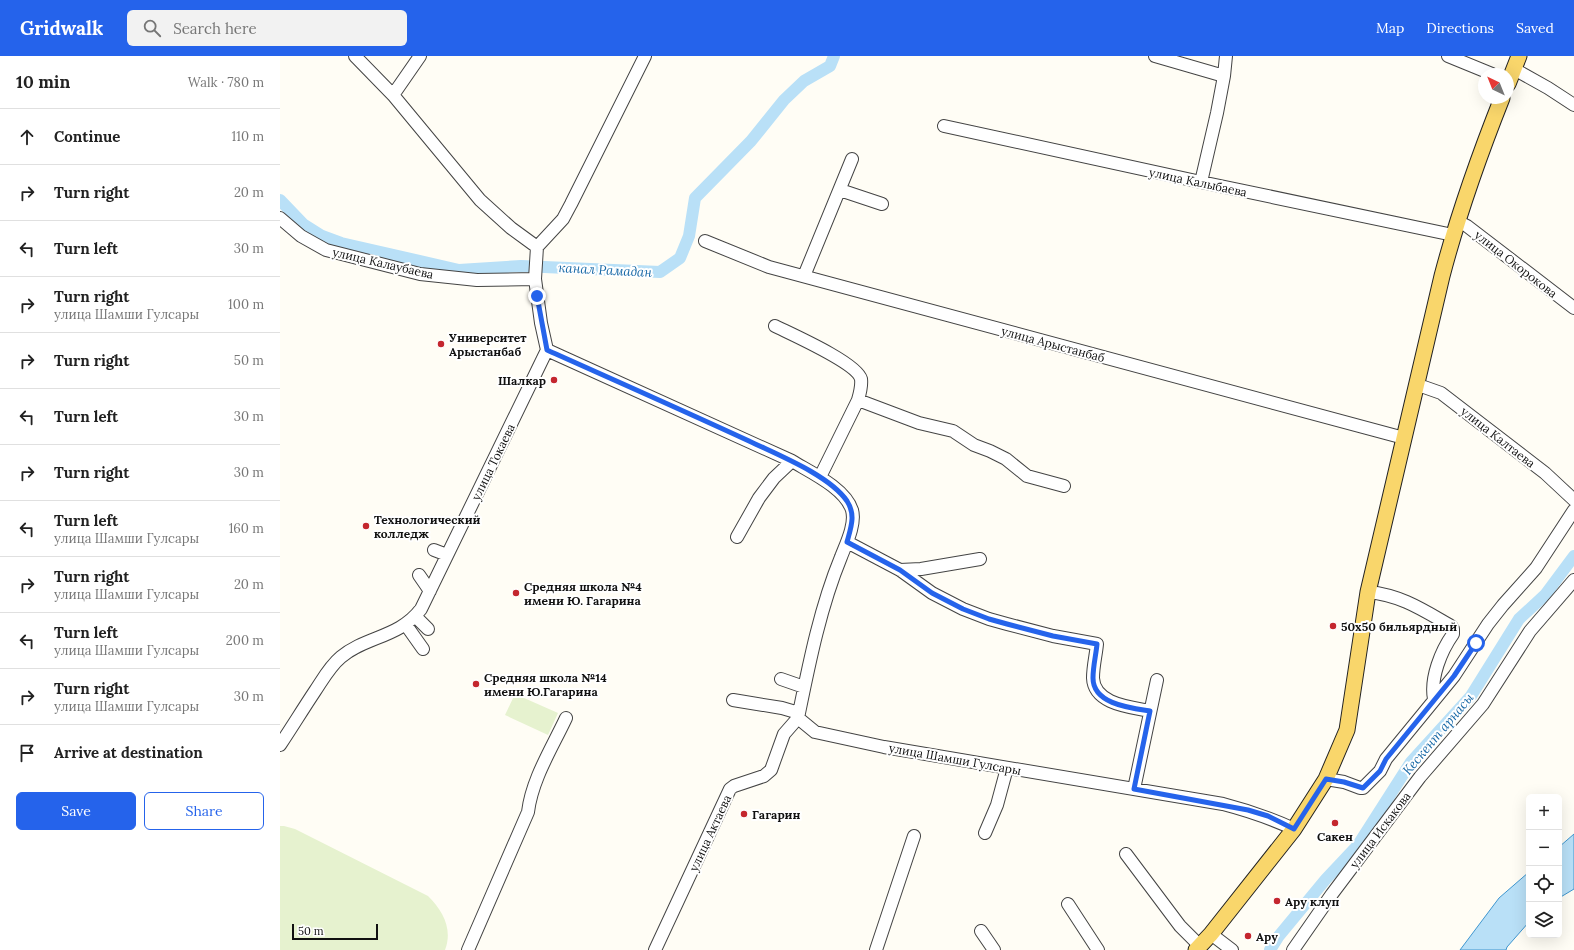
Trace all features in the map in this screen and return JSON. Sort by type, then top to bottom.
[{"type":"main road","points":[[1198,948],[1211,934],[1294,829],[1326,779],[1347,730],[1368,592],[1453,235],[1480,154],[1500,104]]},
{"type":"street","points":[[356,56],[393,95],[480,200],[537,251]]},
{"type":"street","points":[[393,95],[420,56]]},
{"type":"street","points":[[645,56],[563,219],[537,251],[535,279],[541,323],[547,350],[699,423],[792,461],[820,477],[838,491],[847,501],[852,510],[853,520],[847,542],[825,600],[798,715],[782,708],[733,700]]},
{"type":"street","points":[[1155,56],[1224,76]]},
{"type":"street","points":[[1201,182],[1217,113],[1226,56]]},
{"type":"street","points":[[1448,56],[1478,68]]},
{"type":"street","points":[[1514,75],[1548,88],[1574,105]]},
{"type":"street","name":"улица Калыбаева","points":[[944,126],[1453,235]]},
{"type":"street","points":[[804,276],[852,159]]},
{"type":"street","points":[[840,190],[882,204]]},
{"type":"street","name":"улица Калаубаева","points":[[280,218],[301,236],[326,250],[420,274],[477,280],[535,279]]},
{"type":"street","name":"улица Окорокова","points":[[1457,221],[1467,226],[1574,308]]},
{"type":"street","name":"улица Арыстанбаб","points":[[705,241],[769,267],[1404,438]]},
{"type":"street","points":[[775,326],[851,366],[861,378],[861,387],[858,400],[820,477]]},
{"type":"street","name":"улица Токаева","points":[[280,745],[328,671],[340,657],[351,650],[406,625],[421,609],[547,350]]},
{"type":"street","name":"улица Калтаева","points":[[1416,387],[1424,387],[1441,393],[1545,473],[1574,500]]},
{"type":"street","points":[[858,400],[919,423],[953,431],[974,446],[990,451],[1006,459],[1027,476],[1064,486]]},
{"type":"street","points":[[737,537],[759,498],[774,478],[792,461]]},
{"type":"street","points":[[1326,779],[1344,782],[1363,788],[1380,771],[1386,759],[1454,676],[1503,605],[1536,568],[1574,510]]},
{"type":"street","points":[[847,542],[900,570],[932,593],[963,609],[989,619],[1053,636],[1097,644],[1093,679],[1094,687],[1104,698],[1117,703],[1150,711]]},
{"type":"street","points":[[434,550],[448,555]]},
{"type":"street","points":[[900,570],[921,569],[980,559]]},
{"type":"street","points":[[419,575],[430,591]]},
{"type":"street","name":"улица Искакова","points":[[1293,950],[1332,894],[1420,777],[1482,704],[1530,631],[1574,580]]},
{"type":"street","points":[[1368,592],[1392,595],[1410,602],[1453,628],[1453,634],[1433,677],[1432,688],[1434,699]]},
{"type":"street","points":[[416,616],[428,629]]},
{"type":"street","points":[[406,625],[422,649]]},
{"type":"street","points":[[781,679],[804,687]]},
{"type":"street","points":[[1134,789],[1157,680]]},
{"type":"street","name":"улица Шамши Гулсары","points":[[798,715],[815,732],[884,747],[1134,789],[1248,810],[1268,816],[1294,829]]},
{"type":"street","name":"улица Актаева","points":[[655,950],[730,790],[734,786],[764,776],[771,770],[784,734],[798,715]]},
{"type":"street","points":[[468,950],[528,812],[530,796],[536,781],[566,718]]},
{"type":"street","points":[[985,833],[997,805],[1007,768]]},
{"type":"street","points":[[876,950],[914,836]]},
{"type":"street","points":[[1126,854],[1198,948]]},
{"type":"street","points":[[1068,904],[1098,950]]},
{"type":"street","points":[[981,932],[994,950]]},
{"type":"street","points":[[1211,934],[1232,950]]},
{"type":"green space","points":[[515,694],[558,713],[548,735],[505,715]]},
{"type":"green space","points":[[280,826],[295,829],[428,896],[438,908],[445,921],[448,935],[445,950],[280,950]]},
{"type":"water","points":[[1574,834],[1574,889],[1562,896],[1562,866],[1562,844]]},
{"type":"water","points":[[1526,875],[1526,925],[1506,950],[1460,950],[1499,898]]},
{"type":"waterway","name":"канал Рамадан","points":[[280,200],[303,224],[322,236],[341,243],[459,270],[521,266],[660,272],[680,258],[689,236],[695,198],[751,141],[784,100],[804,81],[830,66],[834,56]]},
{"type":"waterway","name":"Кескент арнасы","points":[[1270,950],[1278,937],[1326,879],[1358,845],[1411,762],[1471,696],[1519,619],[1545,595],[1574,556]]},
{"type":"place","name":"Университет Арыстанбаб","points":[[441,344]]},
{"type":"place","name":"Шалкар","points":[[554,380]]},
{"type":"place","name":"Технологический колледж","points":[[366,526]]},
{"type":"place","name":"Средняя школа №4 имени Ю. Гагарина","points":[[516,593]]},
{"type":"place","name":"50х50 бильярдный","points":[[1333,626]]},
{"type":"place","name":"Средняя школа №14 имени Ю.Гагарина","points":[[476,684]]},
{"type":"place","name":"Гагарин","points":[[744,814]]},
{"type":"place","name":"Сакен","points":[[1335,823]]},
{"type":"place","name":"Ару клуп","points":[[1277,901]]},
{"type":"place","name":"Ару","points":[[1248,936]]},
{"type":"route","points":[[537,296],[547,350],[728,431],[792,461],[820,477],[838,491],[847,501],[852,510],[853,520],[847,542],[900,570],[932,593],[963,609],[1007,624],[1053,636],[1097,644],[1093,679],[1094,687],[1104,698],[1134,708],[1150,711],[1134,789],[1248,810],[1268,816],[1294,829],[1326,779],[1344,782],[1363,788],[1380,771],[1386,759],[1454,676],[1476,643]]}]
